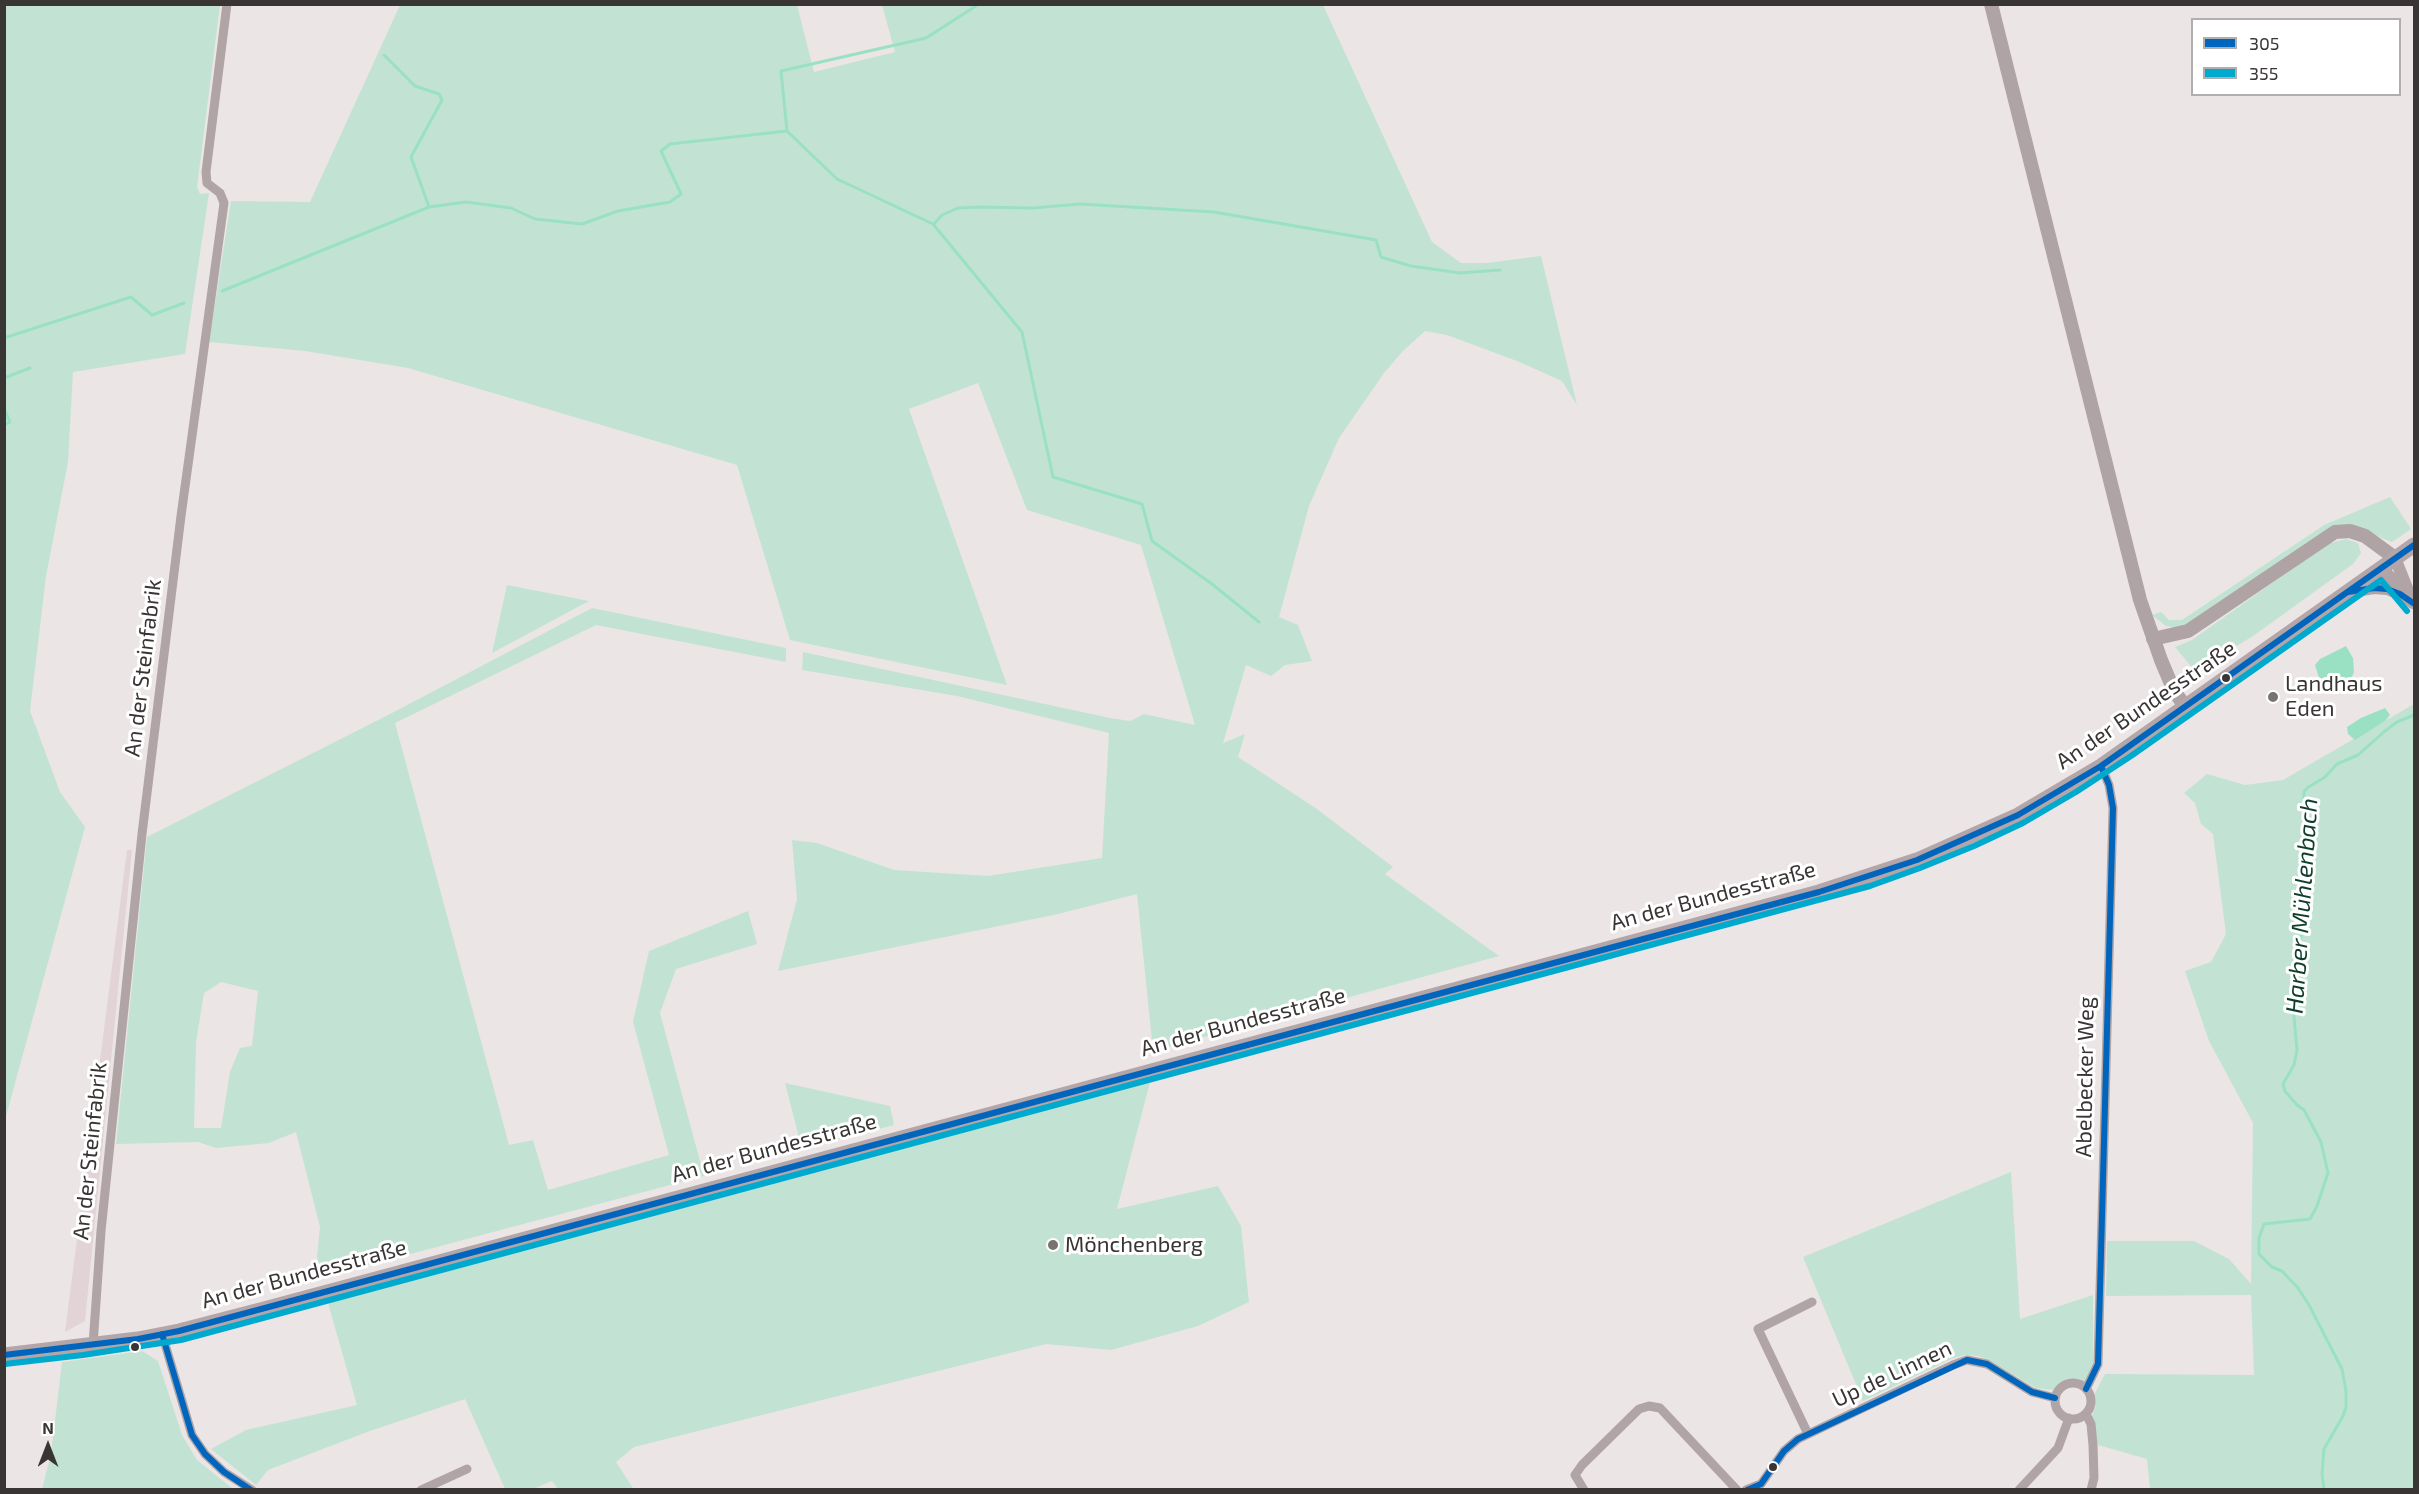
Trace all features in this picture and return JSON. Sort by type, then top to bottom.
[{"type":"main road","points":[[1991,4],[2140,600],[2174,691],[2185,706]]},
{"type":"main road","points":[[2153,639],[2188,631],[2335,532],[2350,531],[2365,536],[2395,558]]},
{"type":"main road","name":"An der Bundesstraße","points":[[4,1355],[93,1345],[162,1334],[294,1301],[1819,892],[1917,860],[1953,846],[2018,815],[2101,766],[2415,544]]},
{"type":"street","name":"An der Steinfabrik","points":[[93,1345],[101,1231],[142,834],[183,504],[224,203],[220,193],[207,183],[206,172],[227,4]]},
{"type":"street","points":[[2395,558],[2414,604]]},
{"type":"street","points":[[2382,568],[2414,604]]},
{"type":"street","points":[[2348,592],[2361,589],[2387,589],[2400,594],[2414,604]]},
{"type":"street","name":"Abelbecker Weg","points":[[2091,1490],[2094,1478],[2093,1445],[2091,1424],[2086,1414],[2091,1399],[2086,1389],[2098,1364],[2113,808],[2109,785],[2101,766]]},
{"type":"street","points":[[1808,1434],[1758,1329],[1812,1302]]},
{"type":"street","points":[[162,1334],[192,1435],[205,1454],[224,1472],[252,1490]]},
{"type":"street","name":"Up de Linnen","points":[[1746,1490],[1763,1487],[1784,1451],[1808,1434],[1967,1360],[1987,1364],[2032,1392],[2055,1398]]},
{"type":"street","points":[[2086,1389],[2077,1384],[2068,1384],[2060,1389],[2055,1398],[2058,1411],[2069,1418],[2086,1414]]},
{"type":"street","points":[[1584,1490],[1575,1475],[1582,1465],[1639,1409],[1649,1406],[1660,1408],[1737,1490]]},
{"type":"street","points":[[2019,1490],[2058,1448],[2069,1418]]},
{"type":"street","points":[[421,1490],[467,1469]]},
{"type":"shaded area","points":[[5,4],[220,5],[197,187],[200,194],[209,193],[185,354],[73,372],[68,462],[46,576],[30,711],[60,792],[85,827],[5,1120]]},
{"type":"shaded area","points":[[400,5],[797,5],[814,72],[895,52],[882,5],[1323,5],[1432,242],[1461,263],[1487,263],[1541,256],[1577,405],[1562,381],[1517,361],[1447,335],[1425,331],[1403,351],[1384,373],[1339,438],[1309,506],[1279,617],[1298,625],[1312,661],[1285,665],[1271,676],[1246,665],[1223,743],[1245,734],[1238,757],[1317,809],[1393,867],[1385,874],[1499,956],[1153,1051],[1137,894],[1058,914],[778,971],[797,899],[792,840],[817,843],[894,870],[988,876],[1102,858],[1109,733],[957,696],[802,670],[803,652],[1110,718],[1130,721],[1144,714],[1195,725],[1141,545],[1027,510],[978,383],[909,409],[1007,685],[790,640],[737,465],[408,368],[305,351],[209,342],[231,201],[310,202]]},
{"type":"shaded area","points":[[2390,497],[2411,529],[2392,542],[2354,527],[2189,626],[2178,628],[2166,626],[2152,615],[2161,612],[2169,620],[2182,620],[2324,525]]},
{"type":"shaded area","points":[[2346,539],[2358,543],[2361,553],[2353,564],[2253,636],[2195,671],[2175,647],[2192,640],[2327,544]]},
{"type":"shaded area","points":[[507,585],[589,601],[492,653]]},
{"type":"shaded area","points":[[592,608],[786,648],[786,662],[596,625],[395,723],[509,1145],[533,1140],[548,1190],[669,1155],[633,1022],[649,951],[748,911],[757,944],[676,969],[660,1013],[704,1176],[320,1278],[317,1257],[320,1227],[296,1132],[269,1143],[216,1148],[198,1142],[116,1144],[147,837],[394,712]],"holes":[[[221,982],[258,991],[252,1046],[240,1048],[230,1072],[221,1128],[194,1128],[196,1042],[204,993]]]},
{"type":"shaded area","points":[[2346,646],[2353,658],[2354,672],[2350,682],[2344,685],[2331,684],[2319,678],[2315,665],[2320,659]]},
{"type":"shaded area","points":[[2414,704],[2414,1489],[2150,1489],[2147,1459],[2098,1445],[2091,1419],[2095,1407],[2094,1395],[2105,1374],[2254,1375],[2251,1295],[2106,1296],[2107,1241],[2194,1241],[2229,1259],[2251,1284],[2253,1123],[2209,1041],[2185,971],[2211,962],[2226,934],[2213,834],[2201,824],[2195,803],[2184,793],[2207,774],[2245,785],[2283,780]]},
{"type":"shaded area","points":[[2385,708],[2390,715],[2385,721],[2355,740],[2348,734],[2347,727]]},
{"type":"shaded area","points":[[127,850],[132,850],[85,1321],[65,1332]]},
{"type":"shaded area","points":[[1150,1082],[1117,1209],[1218,1186],[1241,1226],[1249,1302],[1198,1326],[1111,1350],[1046,1344],[634,1447],[616,1462],[633,1488],[631,1489],[558,1489],[552,1481],[533,1489],[505,1489],[465,1399],[367,1432],[268,1470],[256,1485],[211,1449],[246,1430],[357,1405],[328,1303]]},
{"type":"shaded area","points":[[785,1083],[890,1106],[894,1125],[802,1149]]},
{"type":"shaded area","points":[[2011,1172],[2020,1319],[2093,1295],[2093,1364],[2086,1381],[2084,1384],[2078,1381],[2067,1381],[2053,1390],[2036,1388],[1989,1360],[1964,1355],[1863,1401],[1803,1257]]},
{"type":"shaded area","points":[[142,1351],[158,1361],[182,1435],[197,1460],[233,1489],[42,1489],[51,1454],[62,1362]]},
{"type":"waterway","points":[[979,4],[926,38],[781,71],[787,131],[837,179],[933,224],[1022,332],[1053,477],[1142,504],[1152,541],[1212,584],[1259,622]]},
{"type":"waterway","points":[[384,55],[415,86],[439,94],[442,100],[411,157],[429,207]]},
{"type":"waterway","points":[[222,291],[429,207],[466,202],[511,208],[535,219],[582,224],[618,211],[670,202],[681,194],[661,151],[670,144],[787,131]]},
{"type":"waterway","points":[[934,224],[942,215],[958,208],[978,207],[1033,208],[1080,204],[1214,212],[1376,240],[1381,257],[1411,266],[1460,273],[1500,270]]},
{"type":"waterway","points":[[4,338],[131,297],[152,315],[184,303]]},
{"type":"waterway","points":[[4,378],[30,368]]},
{"type":"waterway","points":[[4,409],[10,422],[4,425]]},
{"type":"waterway","name":"Harber Mühlenbach","points":[[2324,1490],[2322,1474],[2324,1449],[2346,1407],[2342,1369],[2298,1288],[2282,1271],[2272,1267],[2259,1254],[2259,1238],[2264,1224],[2310,1219],[2328,1173],[2321,1142],[2304,1110],[2285,1091],[2283,1084],[2294,1065],[2297,1050],[2292,995],[2295,947],[2304,931],[2302,863],[2304,792],[2325,777],[2337,764],[2358,755],[2397,722],[2414,715]]},
{"type":"transit line","name":"305","points":[[4,1355],[138,1339],[179,1331],[1819,892],[1917,860],[2018,815],[2101,766],[2414,545]]},
{"type":"transit line","name":"355","points":[[5,1364],[181,1340],[1870,886],[1974,846],[2023,823],[2076,792],[2131,756],[2381,580],[2407,611]]},
{"type":"transit line","name":"305","points":[[2348,592],[2374,588],[2387,589],[2413,603]]},
{"type":"transit line","name":"305","points":[[2086,1389],[2098,1364],[2113,808],[2109,785],[2101,766]]},
{"type":"transit line","name":"305","points":[[162,1334],[192,1435],[205,1454],[224,1472],[251,1490]]},
{"type":"transit line","name":"305","points":[[1747,1490],[1761,1484],[1784,1451],[1798,1439],[1967,1360],[1987,1364],[2032,1392],[2055,1398]]},
{"type":"place","name":"Landhaus Eden","points":[[2273,697]]},
{"type":"place","name":"Mönchenberg","points":[[1053,1245]]}]
